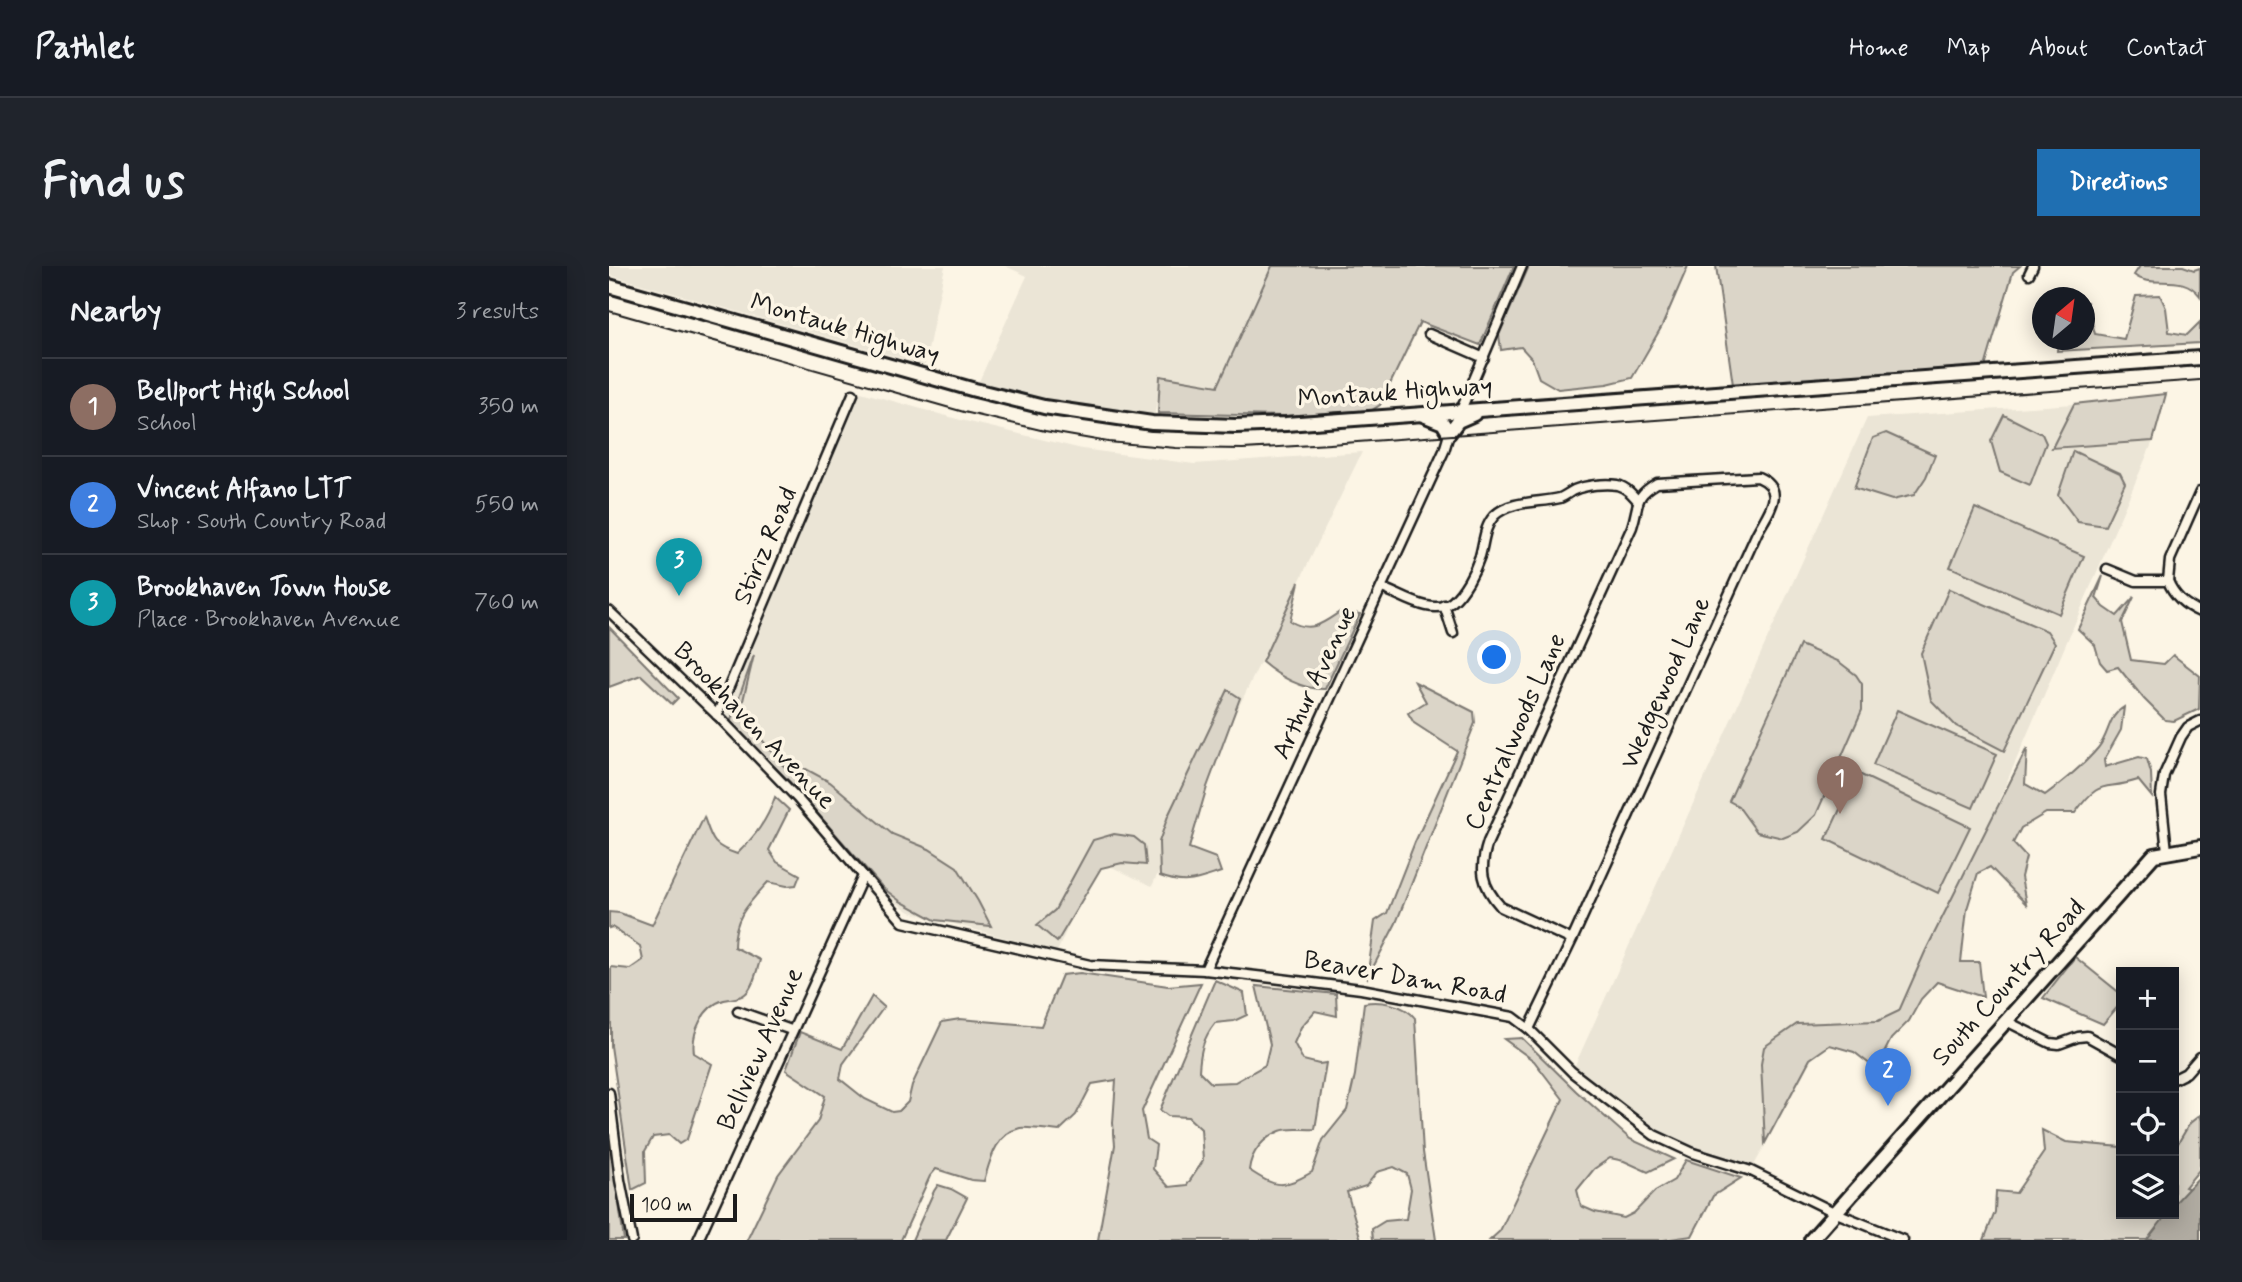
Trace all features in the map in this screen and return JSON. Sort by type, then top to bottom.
[{"type":"main road","name":"Montauk Highway","points":[[609,286],[1011,400],[1078,414],[1152,423],[1229,426],[2200,358]]},
{"type":"main road","points":[[1418,414],[1440,421],[1449,433],[1461,419],[1491,408]]},
{"type":"main road","name":"South Country Road","points":[[1811,1240],[2154,855],[2200,847]]},
{"type":"street","name":"Arthur Avenue","points":[[1205,970],[1444,451],[1457,411],[1484,358],[1522,266]]},
{"type":"street","points":[[1429,334],[1484,358]]},
{"type":"street","name":"Stiriz Road","points":[[717,715],[853,394]]},
{"type":"street","name":"Wedgewood Lane","points":[[1529,1029],[1775,494],[1767,481],[1758,477],[1657,483],[1643,491],[1638,501]]},
{"type":"street","points":[[1382,587],[1421,604],[1435,608],[1444,605],[1453,601],[1467,583],[1479,558],[1488,526],[1495,515],[1508,508],[1562,498],[1586,487],[1614,485],[1630,492],[1638,501]]},
{"type":"street","points":[[2200,492],[2170,560],[2168,581],[2181,600],[2200,612]]},
{"type":"street","name":"Centralwoods Lane","points":[[1572,940],[1501,907],[1482,874],[1482,860],[1633,527],[1638,501]]},
{"type":"street","points":[[2108,569],[2136,581],[2168,581]]},
{"type":"street","points":[[1444,605],[1453,633]]},
{"type":"street","name":"Brookhaven Avenue","points":[[609,611],[717,715],[797,798],[863,876]]},
{"type":"street","points":[[2167,851],[2161,795],[2164,775],[2181,737],[2188,727],[2200,721]]},
{"type":"street","name":"Beaver Dam Road","points":[[863,876],[903,922],[1090,965],[1205,970],[1361,989],[1513,1017],[1529,1029],[1572,1072],[1654,1135],[1693,1153],[1751,1171],[1835,1212],[1903,1240]]},
{"type":"street","name":"Bellview Avenue","points":[[698,1240],[863,876]]},
{"type":"street","points":[[737,1011],[792,1030]]},
{"type":"street","points":[[2006,1021],[2050,1043],[2059,1044],[2087,1036],[2116,1052]]},
{"type":"street","points":[[2179,1076],[2186,1073],[2200,1057]]},
{"type":"street","points":[[609,1093],[620,1180],[632,1240]]},
{"type":"shaded area","points":[[609,266],[945,266],[925,365],[609,275]]},
{"type":"shaded area","points":[[1005,266],[1271,266],[1218,386],[1161,377],[1153,424],[975,390],[1027,276]]},
{"type":"shaded area","points":[[1272,266],[1514,266],[1480,345],[1420,322],[1380,405],[1372,410],[1284,416],[1158,413],[1160,376],[1218,386]]},
{"type":"shaded area","points":[[1529,266],[1688,266],[1662,326],[1632,378],[1607,384],[1558,389],[1539,378],[1532,359],[1521,347],[1501,350],[1499,335]]},
{"type":"shaded area","points":[[1716,266],[2020,266],[2013,272],[1983,374],[1734,392]]},
{"type":"shaded area","points":[[2140,266],[2183,266],[2194,270],[2200,268],[2200,296],[2185,284],[2150,281],[2134,275]]},
{"type":"shaded area","points":[[2160,295],[2166,308],[2169,332],[2187,335],[2200,322],[2200,343],[2095,349],[2095,334],[2124,339],[2136,296]]},
{"type":"shaded area","points":[[861,392],[957,419],[1082,449],[1194,464],[1362,452],[1152,886],[1097,860],[1057,952],[910,912],[883,893],[725,718],[730,700]]},
{"type":"shaded area","points":[[2166,394],[2153,441],[2052,448],[2074,404]]},
{"type":"shaded area","points":[[2074,404],[2052,448],[2153,441],[1966,877],[1962,875],[1878,1071],[1828,1029],[1751,1171],[1650,1132],[1572,1072],[1867,418]]},
{"type":"shaded area","points":[[2004,415],[2042,434],[2046,443],[2030,485],[2000,472],[1991,441]]},
{"type":"shaded area","points":[[1886,433],[1935,455],[1926,477],[1914,495],[1892,500],[1854,488],[1873,438]]},
{"type":"shaded area","points":[[2073,451],[2120,473],[2125,483],[2105,526],[2078,522],[2058,495]]},
{"type":"shaded area","points":[[1975,508],[2084,556],[2059,614],[1950,567]]},
{"type":"shaded area","points":[[2103,576],[2096,598],[2117,616],[2134,597],[2122,622],[2131,660],[2164,664],[2173,655],[2200,676],[2199,709],[2174,721],[2165,720],[2118,667],[2107,670],[2100,662],[2095,645],[2078,629]]},
{"type":"shaded area","points":[[1299,582],[1290,621],[1297,625],[1311,627],[1341,611],[1360,614],[1325,689],[1291,681],[1262,662]]},
{"type":"shaded area","points":[[1949,589],[2047,631],[2055,643],[2004,751],[1956,726],[1931,700],[1921,653]]},
{"type":"shaded area","points":[[609,627],[678,698],[672,704],[641,675],[609,687]]},
{"type":"shaded area","points":[[1800,645],[1838,661],[1856,675],[1862,684],[1862,710],[1816,815],[1798,832],[1783,838],[1757,832],[1738,806],[1729,801]]},
{"type":"shaded area","points":[[754,655],[740,713],[787,770],[806,769],[830,782],[892,834],[929,849],[957,867],[991,926],[935,920],[900,901],[883,888],[790,782],[730,723]]},
{"type":"shaded area","points":[[1415,682],[1474,712],[1475,723],[1396,923],[1367,979],[1375,921],[1387,913],[1415,842],[1457,751],[1414,723],[1408,713],[1426,702]]},
{"type":"shaded area","points":[[1228,690],[1240,698],[1207,787],[1189,848],[1216,858],[1221,872],[1184,881],[1160,876],[1159,842],[1168,816]]},
{"type":"shaded area","points":[[2124,707],[2121,730],[2104,760],[2105,767],[2139,757],[2147,759],[2151,773],[2152,797],[2138,780],[2103,787],[2091,794],[2075,813],[2046,813],[2021,828],[2013,843],[2026,857],[2021,877],[2026,904],[1990,867],[1978,873],[1967,909],[1961,962],[1979,962],[1983,997],[1937,982],[1921,999],[1909,1021],[1891,1039],[1876,1069],[1854,1052],[1830,1045],[1810,1059],[1765,1143],[1761,1064],[1764,1047],[1797,1024],[1878,1021],[1899,1011],[1925,952],[2027,748],[2025,784],[2045,795],[2092,755],[2102,743],[2114,716]]},
{"type":"shaded area","points":[[1897,710],[1997,754],[1973,808],[1873,765]]},
{"type":"shaded area","points":[[1857,773],[1970,827],[1938,893],[1826,839]]},
{"type":"shaded area","points":[[775,797],[789,810],[769,850],[777,862],[800,875],[796,885],[768,882],[740,919],[734,947],[760,960],[754,978],[745,994],[717,1003],[704,1014],[694,1037],[694,1053],[712,1064],[687,1139],[679,1144],[669,1135],[653,1137],[645,1151],[646,1183],[632,1190],[611,1046],[611,967],[630,969],[643,960],[640,946],[612,927],[609,928],[609,912],[620,913],[652,925],[704,817],[714,841],[722,848],[737,854],[760,828]]},
{"type":"shaded area","points":[[1114,834],[1134,837],[1144,845],[1146,865],[1122,863],[1101,868],[1057,942],[1037,925],[1055,910],[1093,840]]},
{"type":"shaded area","points":[[2075,957],[2116,990],[2116,1009],[2103,1024],[2043,998]]},
{"type":"shaded area","points":[[1080,973],[1168,986],[1201,983],[1142,1111],[1147,1139],[1156,1145],[1153,1169],[1169,1187],[1187,1185],[1203,1161],[1201,1129],[1188,1117],[1168,1116],[1160,1110],[1215,980],[1244,993],[1247,1015],[1234,1021],[1215,1023],[1208,1034],[1201,1051],[1199,1071],[1211,1083],[1235,1082],[1265,1065],[1270,1044],[1256,986],[1336,994],[1337,1016],[1315,1011],[1301,1027],[1294,1043],[1303,1060],[1326,1063],[1315,1129],[1288,1129],[1274,1134],[1259,1146],[1250,1163],[1249,1170],[1273,1183],[1286,1184],[1312,1172],[1323,1140],[1347,1110],[1355,1075],[1364,1003],[1391,1004],[1405,1009],[1415,1018],[1423,1152],[1436,1240],[1373,1240],[1372,1229],[1385,1221],[1406,1219],[1411,1189],[1407,1174],[1394,1167],[1377,1172],[1366,1186],[1347,1192],[1361,1240],[1098,1240],[1115,1145],[1113,1123],[1116,1080],[1092,1084],[1076,1115],[1059,1131],[1020,1128],[1005,1136],[995,1149],[984,1181],[971,1180],[936,1169],[930,1176],[901,1240],[747,1240],[778,1175],[818,1121],[825,1096],[786,1070],[800,1032],[842,1049],[872,996],[884,1007],[843,1064],[840,1079],[865,1099],[892,1112],[899,1111],[908,1102],[912,1085],[942,1022],[960,1019],[1041,1026],[1062,975]]},
{"type":"shaded area","points":[[1522,1038],[1630,1139],[1674,1159],[1648,1172],[1610,1158],[1594,1169],[1577,1190],[1581,1206],[1624,1218],[1634,1213],[1655,1191],[1674,1180],[1686,1160],[1741,1178],[1713,1196],[1692,1236],[1663,1240],[1490,1240],[1500,1231],[1563,1099],[1534,1061],[1504,1039]]},
{"type":"shaded area","points":[[2200,1115],[2200,1169],[2185,1187],[2200,1193],[2200,1240],[1984,1240],[1995,1212],[1996,1191],[2016,1193],[2044,1152],[2042,1130],[2066,1142],[2116,1147],[2116,1219],[2179,1219],[2179,1142],[2190,1123]]},
{"type":"shaded area","points":[[609,1130],[624,1240],[609,1240]]},
{"type":"shaded area","points":[[2200,1176],[2200,1240],[2147,1240],[2163,1219],[2179,1219],[2179,1199]]},
{"type":"shaded area","points":[[938,1185],[967,1198],[946,1240],[912,1240],[934,1191]]},
{"type":"railway","points":[[609,311],[964,412],[1108,442],[1176,448],[1243,449],[1330,444],[2200,380]]},
{"type":"place","name":"Brookhaven Town House","points":[[679,596]]},
{"type":"place","name":"Bellport High School","points":[[1840,814]]},
{"type":"place","name":"Vincent Alfano LTT","points":[[1888,1106]]}]
